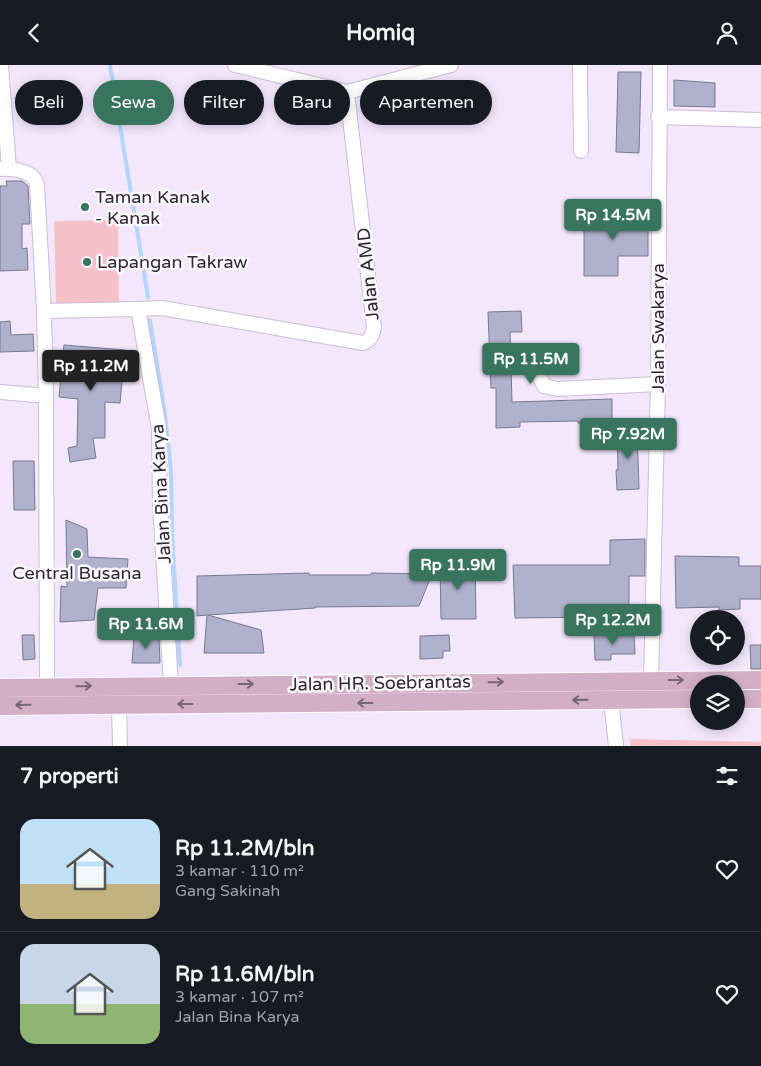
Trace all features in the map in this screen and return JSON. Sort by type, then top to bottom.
[{"type":"main road","name":"Jalan HR. Soebrantas","points":[[0,687],[761,680]]},
{"type":"main road","points":[[397,683],[398,703]]},
{"type":"main road","name":"Jalan HR. Soebrantas","points":[[0,706],[690,699]]},
{"type":"main road","points":[[745,699],[761,699]]},
{"type":"street","points":[[1,65],[5,169],[33,177],[37,184],[44,311],[46,396],[47,687]]},
{"type":"street","points":[[235,65],[297,80]]},
{"type":"street","points":[[350,91],[420,69],[451,65]]},
{"type":"street","points":[[580,65],[581,151]]},
{"type":"street","name":"Jalan Swakarya","points":[[651,681],[658,384],[658,117],[660,65]]},
{"type":"street","points":[[658,117],[761,121]]},
{"type":"street","name":"Jalan AMD","points":[[138,309],[162,308],[363,343],[369,341],[374,327],[350,118]]},
{"type":"street","points":[[44,311],[138,309]]},
{"type":"street","name":"Jalan Bina Karya","points":[[138,309],[159,429],[160,503],[172,685]]},
{"type":"street","points":[[538,358],[539,375],[544,386],[557,389],[658,384]]},
{"type":"street","points":[[0,392],[46,396]]},
{"type":"street","points":[[611,700],[616,746]]},
{"type":"street","points":[[119,705],[120,746]]},
{"type":"shaded area","name":"Lapangan Takraw","points":[[118,220],[119,304],[56,305],[54,221]]},
{"type":"shaded area","points":[[630,739],[761,742],[761,746],[631,746]]},
{"type":"building","points":[[618,72],[641,72],[639,153],[616,152]]},
{"type":"building","points":[[674,80],[715,83],[715,107],[674,106]]},
{"type":"building","points":[[6,181],[22,181],[28,186],[30,224],[22,224],[22,249],[27,248],[28,270],[0,271],[0,186],[7,186]]},
{"type":"building","points":[[584,214],[648,214],[648,256],[618,256],[618,276],[584,276]]},
{"type":"building","points":[[521,311],[522,332],[510,332],[512,402],[612,399],[612,423],[578,423],[578,421],[520,422],[520,427],[496,428],[496,388],[491,388],[488,312]]},
{"type":"building","points":[[10,321],[11,335],[33,334],[34,351],[0,352],[0,322]]},
{"type":"building","points":[[64,345],[125,350],[120,403],[105,402],[105,438],[93,438],[96,458],[70,462],[68,448],[77,446],[78,399],[59,397]]},
{"type":"building","points":[[637,428],[639,489],[617,490],[617,429]]},
{"type":"building","points":[[13,461],[34,461],[35,510],[14,510]]},
{"type":"building","points":[[66,520],[87,529],[88,557],[128,559],[126,588],[98,588],[94,620],[60,622],[61,586],[67,587]]},
{"type":"building","points":[[645,539],[645,576],[629,576],[629,608],[597,608],[597,617],[515,618],[513,565],[610,565],[610,540]]},
{"type":"building","points":[[675,556],[739,557],[739,566],[761,566],[761,599],[740,599],[740,609],[719,610],[719,607],[676,608]]},
{"type":"building","points":[[440,564],[475,564],[476,619],[441,619]]},
{"type":"building","points":[[309,573],[309,575],[432,574],[419,606],[315,607],[208,615],[261,630],[264,653],[204,653],[207,615],[197,616],[197,576]]},
{"type":"building","points":[[634,634],[635,654],[611,654],[611,660],[595,660],[594,635]]},
{"type":"building","points":[[22,635],[34,635],[35,659],[23,660]]},
{"type":"building","points":[[449,635],[450,651],[443,651],[443,658],[420,659],[420,636]]},
{"type":"building","points":[[134,637],[159,638],[160,663],[132,663]]},
{"type":"building","points":[[750,645],[761,645],[761,669],[751,669]]},
{"type":"waterway","points":[[110,65],[148,297]]},
{"type":"waterway","points":[[150,320],[165,415],[171,471],[172,535],[180,665]]},
{"type":"place","name":"Taman Kanak - Kanak","points":[[85,207]]},
{"type":"place","name":"Lapangan Takraw","points":[[87,262]]},
{"type":"place","name":"Central Busana","points":[[77,554]]}]
